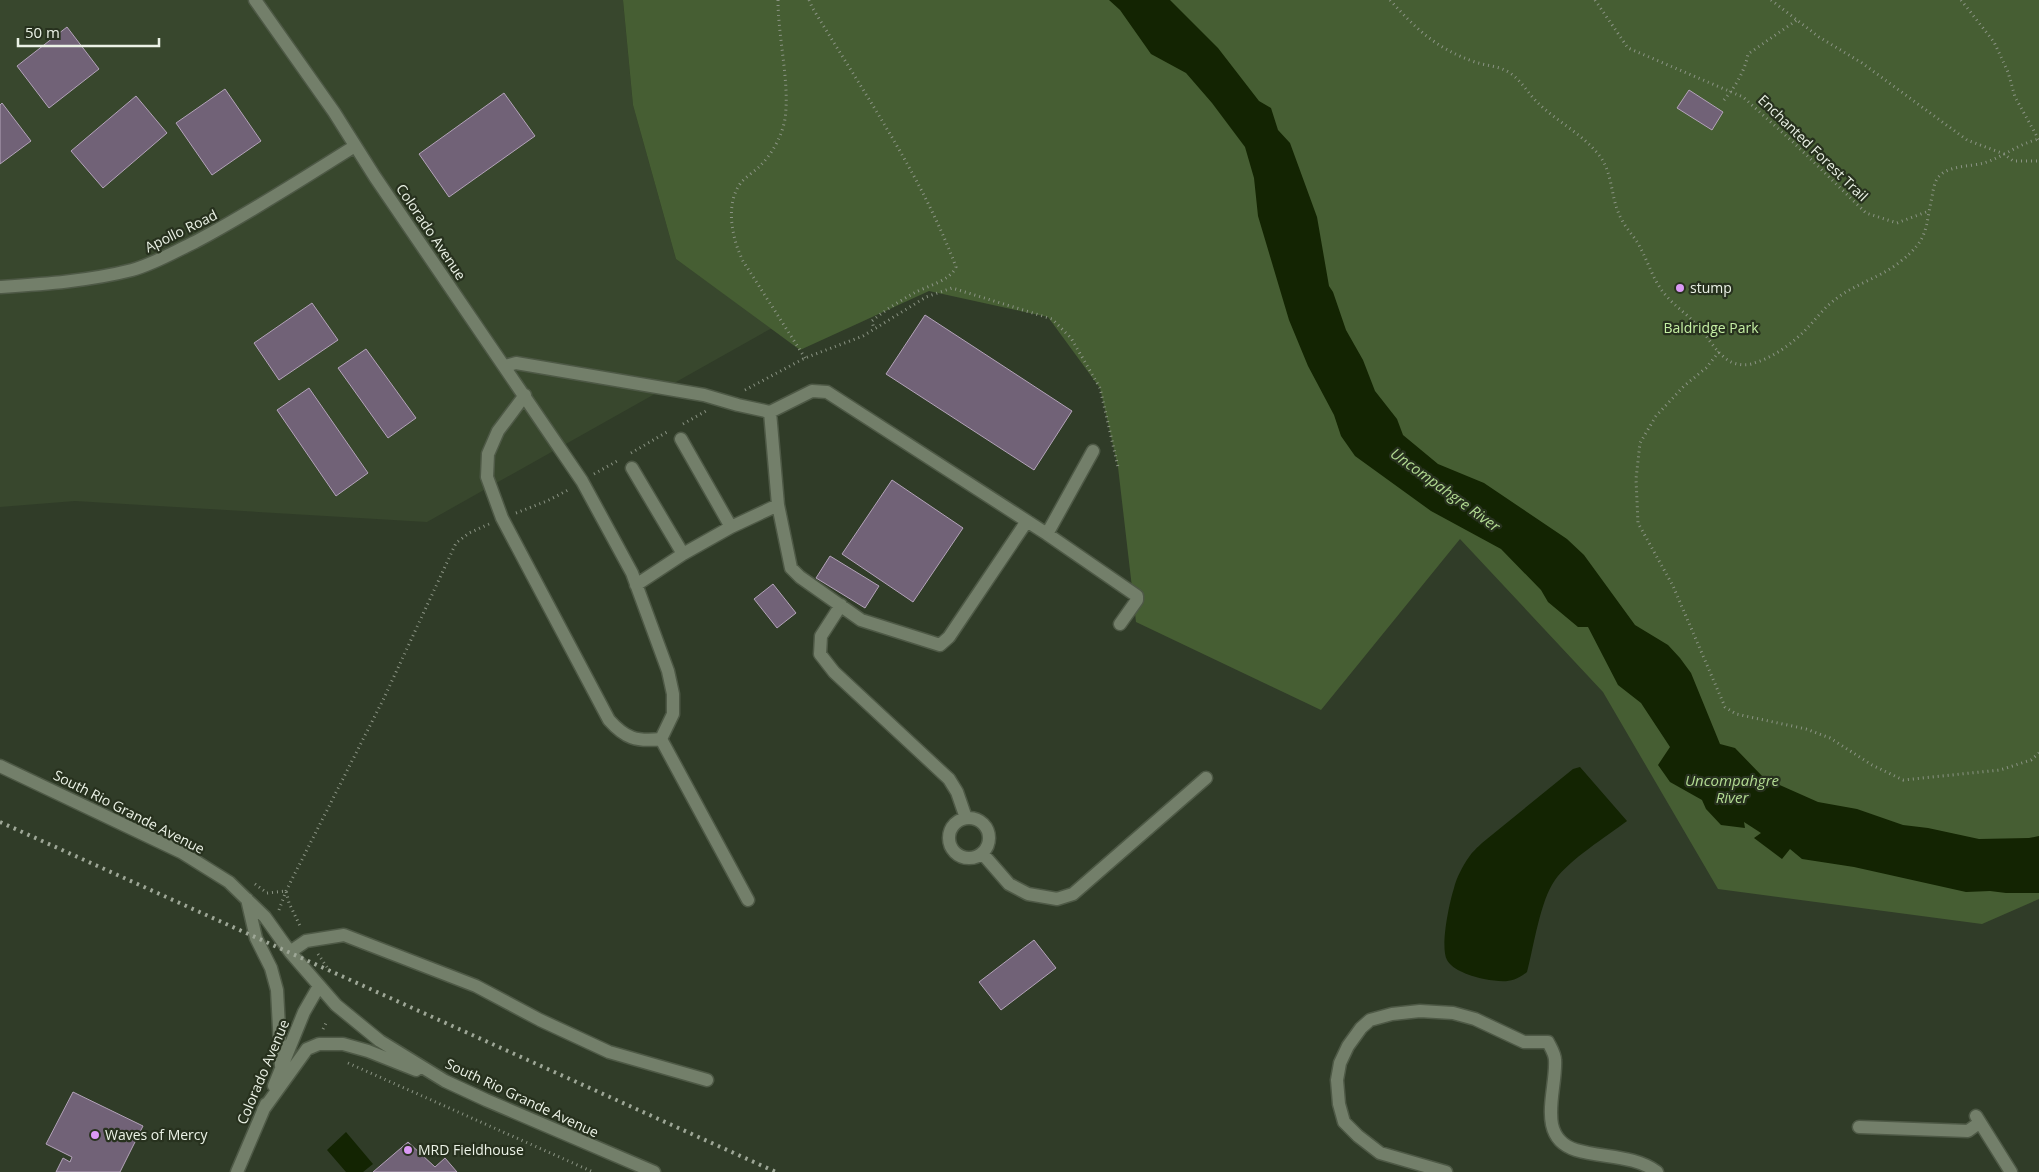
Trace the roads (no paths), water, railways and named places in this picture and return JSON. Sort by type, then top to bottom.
[{"type":"street","name":"Colorado Avenue","points":[[254,0],[334,112],[355,146],[582,481],[632,573],[668,671],[673,694],[673,714],[661,739]]},
{"type":"street","name":"Apollo Road","points":[[0,287],[87,279],[152,263],[227,225],[355,146]]},
{"type":"street","points":[[505,366],[516,363],[704,394],[770,412],[812,392],[827,392],[1047,534],[1137,596],[1137,600],[1120,624]]},
{"type":"street","points":[[525,395],[498,431],[488,454],[487,478],[502,518],[609,720],[620,732],[634,739],[646,741],[661,739],[748,900]]},
{"type":"street","points":[[770,412],[778,505],[792,568],[800,577],[861,620],[940,644],[949,637],[1027,521]]},
{"type":"street","points":[[680,433],[731,527]]},
{"type":"street","points":[[1047,534],[1093,451]]},
{"type":"street","points":[[632,468],[683,554]]},
{"type":"street","points":[[636,585],[683,554],[731,527],[778,505]]},
{"type":"street","points":[[841,606],[821,636],[820,654],[834,672],[949,779],[957,792],[966,818]]},
{"type":"street","name":"South Rio Grande Avenue","points":[[0,766],[181,852],[229,882],[247,898],[273,927],[290,952],[336,1005],[380,1041],[446,1081],[654,1172]]},
{"type":"street","points":[[982,853],[1008,884],[1028,894],[1057,899],[1073,894],[1206,778]]},
{"type":"street","points":[[966,818],[978,821],[987,830],[988,842],[982,853],[976,857],[962,857],[952,849],[949,836],[955,824],[966,818]]},
{"type":"street","points":[[247,898],[256,938],[271,968],[277,990],[280,1016],[281,1071]]},
{"type":"street","points":[[290,952],[306,941],[344,935],[476,986],[540,1020],[609,1052],[707,1080]]},
{"type":"street","name":"Colorado Avenue","points":[[237,1172],[281,1071],[304,1012],[319,986]]},
{"type":"street","points":[[1446,1172],[1380,1153],[1344,1122],[1339,1104],[1337,1080],[1340,1063],[1348,1046],[1361,1028],[1370,1020],[1392,1014],[1420,1011],[1453,1013],[1475,1019],[1524,1042],[1548,1042],[1556,1059],[1550,1107],[1552,1126],[1560,1139],[1571,1148],[1592,1155],[1643,1163],[1657,1172]]},
{"type":"street","points":[[263,1110],[307,1049],[320,1044],[343,1044],[368,1051],[446,1081]]},
{"type":"street","points":[[1859,1127],[1968,1131],[1977,1119],[2011,1172]]},
{"type":"water","name":"Uncompahgre River","points":[[1109,0],[1170,0],[1218,48],[1259,101],[1271,108],[1278,130],[1290,143],[1317,217],[1329,286],[1333,292],[1346,330],[1363,360],[1375,391],[1397,419],[1403,435],[1438,464],[1484,483],[1567,539],[1584,555],[1635,625],[1668,645],[1691,673],[1720,744],[1735,748],[1764,778],[1818,802],[1857,809],[1903,825],[1928,828],[1979,839],[2039,836],[2039,893],[1966,892],[1854,867],[1802,859],[1790,849],[1782,859],[1754,838],[1761,833],[1744,822],[1745,828],[1721,825],[1706,809],[1702,800],[1670,782],[1658,765],[1670,747],[1641,703],[1618,685],[1588,627],[1578,627],[1548,602],[1541,590],[1501,549],[1431,511],[1355,456],[1341,436],[1334,415],[1308,366],[1289,320],[1258,216],[1254,178],[1245,147],[1212,103],[1186,73],[1151,54],[1120,10]]},
{"type":"water","points":[[1580,767],[1627,821],[1579,856],[1555,880],[1541,911],[1527,972],[1516,979],[1502,981],[1479,978],[1453,967],[1445,954],[1445,936],[1452,895],[1456,880],[1464,864],[1482,843],[1573,769]]},
{"type":"water","points":[[346,1132],[373,1164],[363,1172],[346,1172],[327,1150]]},
{"type":"railway","points":[[0,822],[776,1172]]},
{"type":"place","name":"stump","points":[[1680,288]]},
{"type":"place","name":"Waves of Mercy","points":[[95,1135]]},
{"type":"place","name":"MRD Fieldhouse","points":[[408,1150]]},
{"type":"park label","name":"Baldridge Park","points":[[1711,328]]}]
